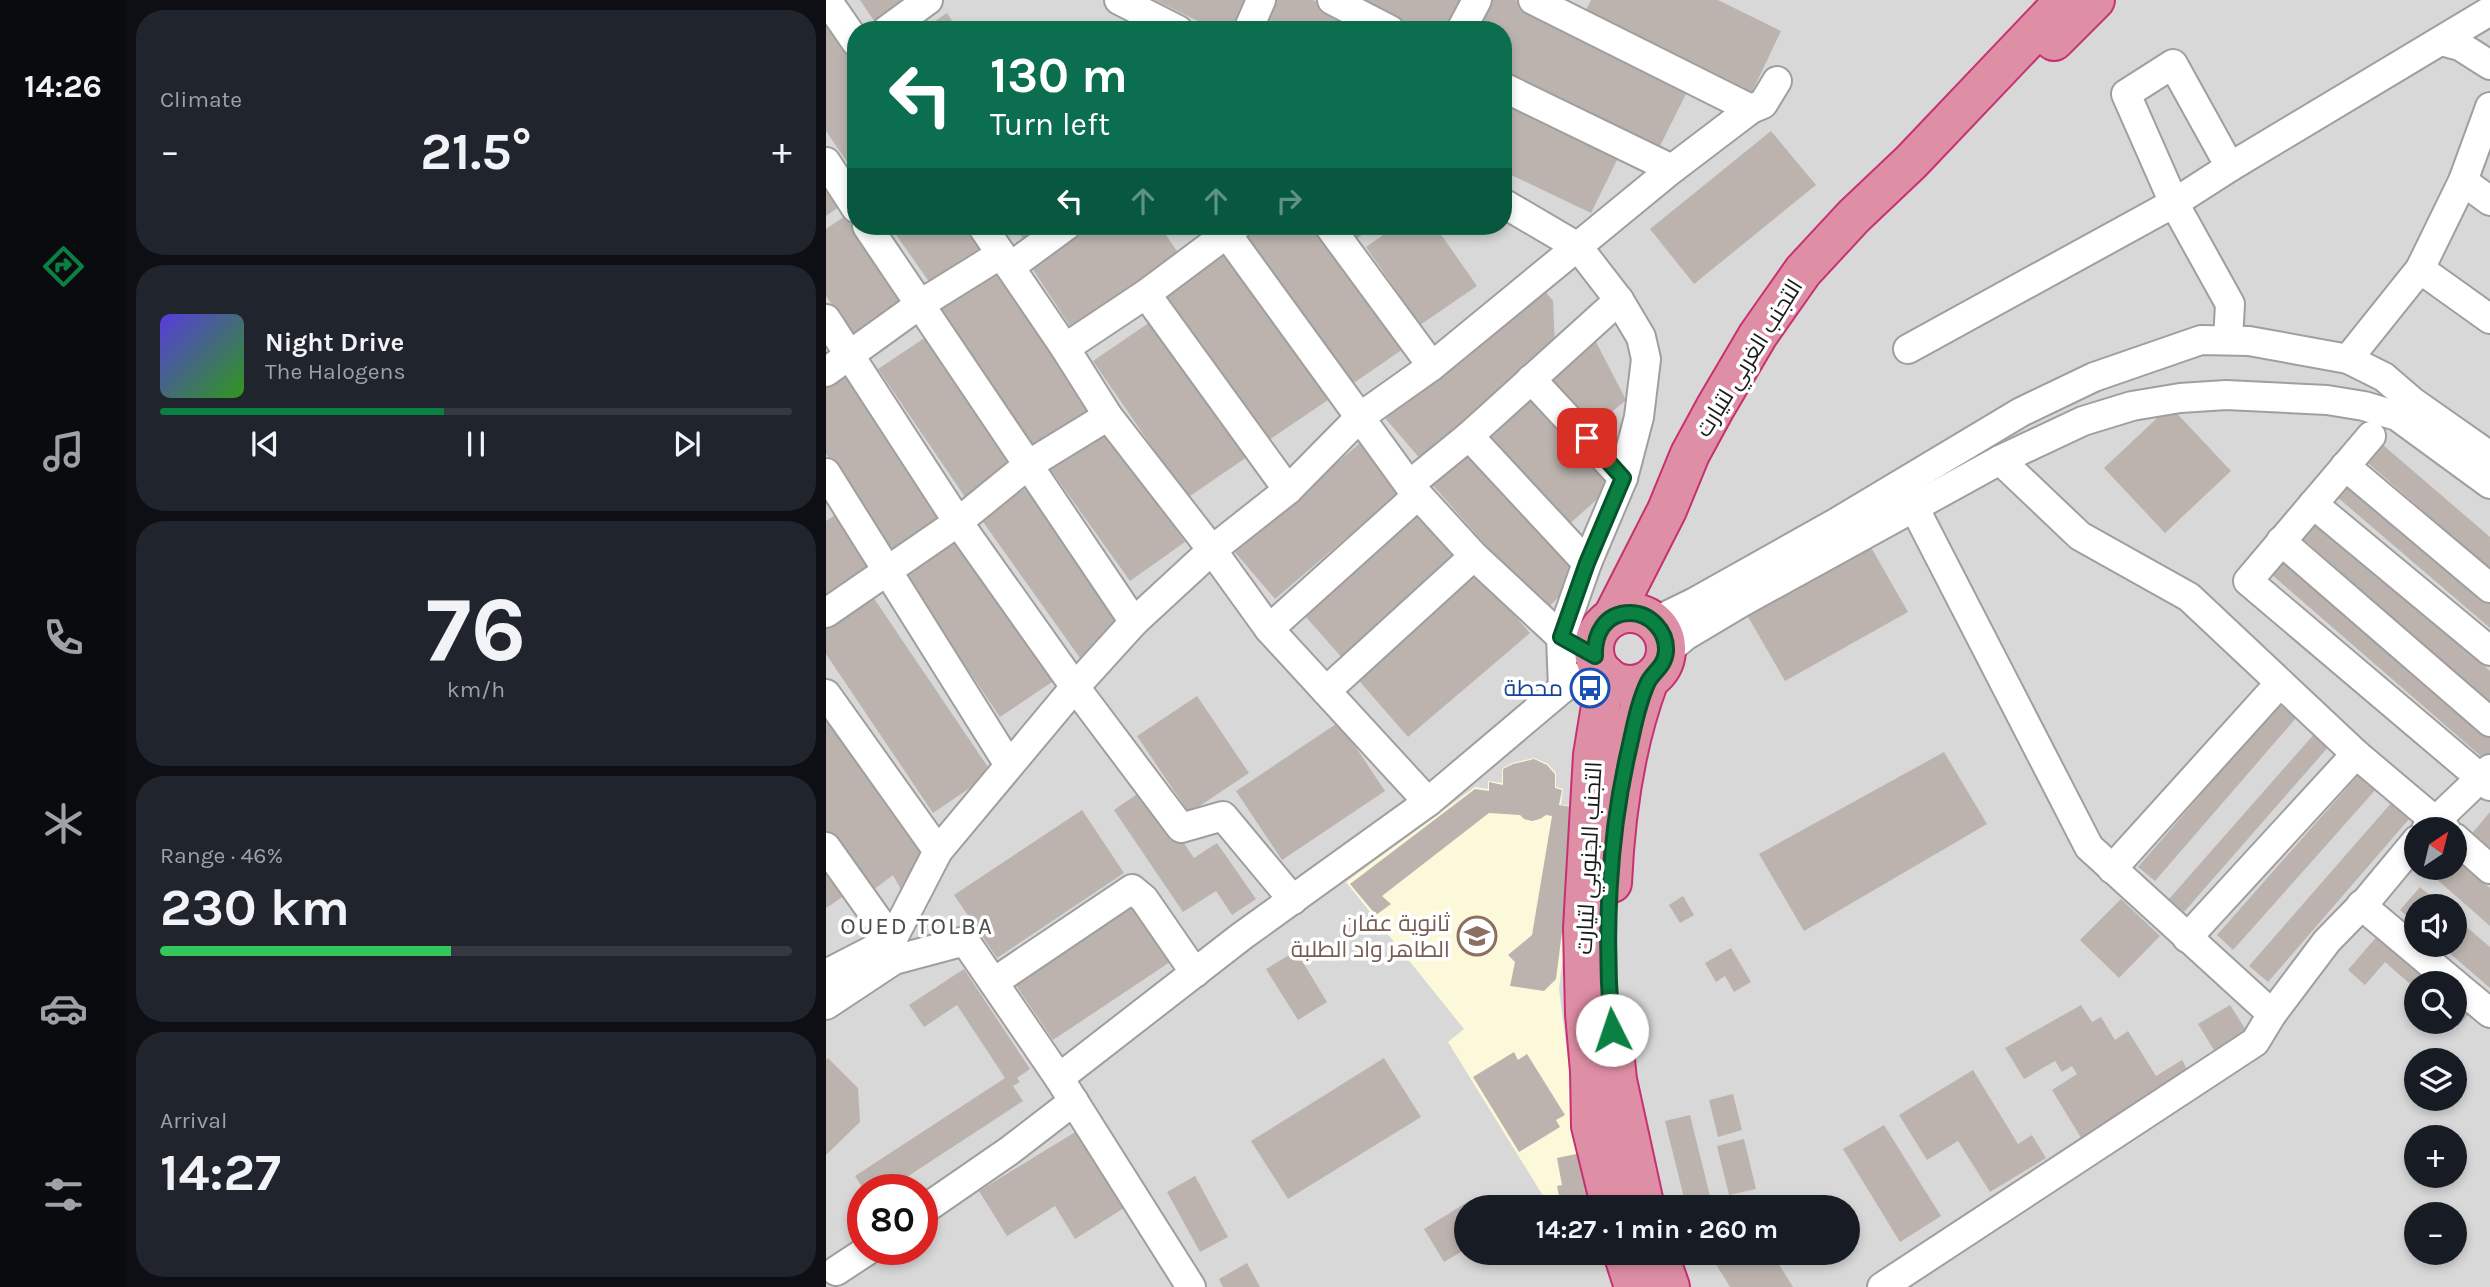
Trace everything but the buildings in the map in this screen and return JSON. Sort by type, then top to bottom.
[{"type":"highway","name":"التجنب الغربي لتيارت","points":[[1646,638],[1668,510],[1690,454],[1758,335],[1803,271],[1854,215],[1911,162],[2064,0]]},
{"type":"highway","name":"التجنب الغربي لتيارت","points":[[1911,162],[1994,99],[2095,0]]},
{"type":"highway","name":"التجنب الجنوبي لتيارت","points":[[1608,1195],[1591,1126],[1583,928],[1594,755],[1602,691],[1597,634],[1603,624],[1646,638],[1636,718],[1614,839],[1609,925],[1610,1006],[1617,1080],[1642,1195]]},
{"type":"highway","points":[[1600,666],[1622,684],[1640,683],[1646,638]]},
{"type":"highway","points":[[1627,1265],[1634,1287]]},
{"type":"highway","points":[[1662,1265],[1670,1287]]},
{"type":"street","points":[[827,0],[847,29]]},
{"type":"street","points":[[899,21],[928,0]]},
{"type":"street","points":[[1119,0],[1156,21]]},
{"type":"street","points":[[1252,21],[1261,0]]},
{"type":"street","points":[[1332,0],[1373,21]]},
{"type":"street","points":[[1466,21],[1477,0]]},
{"type":"street","points":[[1534,0],[1751,109]]},
{"type":"street","points":[[1908,349],[2174,203],[2490,11]]},
{"type":"street","points":[[2441,41],[2460,46],[2490,65]]},
{"type":"street","points":[[2228,340],[2231,304],[2174,203],[2126,94],[2173,64],[2230,167]]},
{"type":"street","points":[[826,1005],[893,950],[938,851],[1075,687],[1135,622],[1212,550],[1287,490],[1360,417],[1432,366],[1672,169],[1751,109],[1763,104],[1777,81]]},
{"type":"street","points":[[1512,91],[1672,169]]},
{"type":"street","points":[[2348,359],[2420,269],[2463,181],[2490,107]]},
{"type":"street","points":[[2463,181],[2490,146]]},
{"type":"street","points":[[826,162],[847,194]]},
{"type":"street","points":[[2463,181],[2490,201]]},
{"type":"street","points":[[1512,208],[1578,247],[1619,300],[1642,337],[1646,359],[1639,417],[1623,478],[1587,563],[1561,637],[1563,688]]},
{"type":"street","points":[[873,235],[1135,622]]},
{"type":"street","points":[[988,235],[1108,416],[1212,550],[1269,629],[1428,802]]},
{"type":"street","points":[[826,372],[919,305],[1050,235]]},
{"type":"street","points":[[1065,348],[1146,294],[1219,235]]},
{"type":"street","points":[[938,1200],[1009,1151],[1066,1089],[1195,973],[1428,802],[1563,688],[1600,666],[1561,637],[1474,556],[1414,490],[1233,235]]},
{"type":"street","points":[[1336,235],[1432,366]]},
{"type":"street","points":[[2420,269],[2490,319]]},
{"type":"street","points":[[1146,294],[1287,490]]},
{"type":"street","points":[[1269,629],[1469,436],[1619,300]]},
{"type":"street","points":[[826,319],[958,522],[1075,687],[1181,828],[1223,816],[1293,900]]},
{"type":"street","points":[[1646,638],[1695,602],[1834,524],[2021,412],[2094,377],[2201,340],[2249,341],[2348,359],[2384,377],[2413,402],[2490,456]]},
{"type":"street","points":[[1531,379],[1623,478]]},
{"type":"street","points":[[1646,638],[1685,636],[2000,460],[2083,421],[2132,406],[2180,398],[2226,395],[2327,400],[2364,406],[2397,416],[2490,484]]},
{"type":"street","points":[[826,613],[958,522],[1028,465],[1108,416]]},
{"type":"street","points":[[1469,436],[1587,563]]},
{"type":"street","points":[[2371,436],[2248,581],[2487,778],[2445,817]]},
{"type":"street","points":[[2000,460],[2080,536],[2189,597],[2356,754],[2418,817]]},
{"type":"street","points":[[2345,466],[2490,588]]},
{"type":"street","points":[[826,473],[1009,765]]},
{"type":"street","points":[[2313,504],[2490,651]]},
{"type":"street","points":[[1914,507],[2089,847],[2272,1014]]},
{"type":"street","points":[[2281,541],[2490,722]]},
{"type":"street","points":[[1326,691],[1474,556]]},
{"type":"street","points":[[2112,869],[2280,682]]},
{"type":"street","points":[[826,694],[938,851]]},
{"type":"street","points":[[2187,938],[2356,754]]},
{"type":"street","points":[[826,847],[893,950]]},
{"type":"street","points":[[2468,850],[2490,869]]},
{"type":"street","points":[[1882,1287],[2255,1042],[2272,1014],[2327,941],[2404,859]]},
{"type":"street","points":[[994,982],[1132,889],[1144,899],[1195,973]]},
{"type":"street","points":[[2361,905],[2440,971]]},
{"type":"street","points":[[826,974],[893,950],[965,941],[1066,1089],[1191,1287]]},
{"type":"street","points":[[2467,994],[2490,1013]]},
{"type":"shaded area","points":[[826,0],[2490,0],[2490,1287],[826,1287]]},
{"type":"shaded area","name":"ثانوية عفان الطاهر واد الطلبة","points":[[1534,758],[1548,764],[1556,773],[1556,787],[1563,789],[1561,805],[1581,807],[1559,989],[1572,1091],[1592,1195],[1543,1195],[1448,1042],[1464,1029],[1346,882],[1475,787],[1488,789],[1488,781],[1502,783],[1502,769],[1512,763]]},
{"type":"place","name":"محطة","points":[[1590,688]]},
{"type":"place","name":"ثانوية عفان الطاهر واد الطلبة","points":[[1477,936]]},
{"type":"district","name":"OUED TOLBA","points":[[917,926]]},
{"type":"route","points":[[1587,438],[1623,478],[1587,563],[1561,637],[1595,656],[1594,645],[1603,624],[1620,614],[1639,614],[1648,617],[1661,631],[1666,652],[1663,663],[1649,680],[1639,706],[1628,753],[1614,839],[1609,925],[1612,1030]]}]
